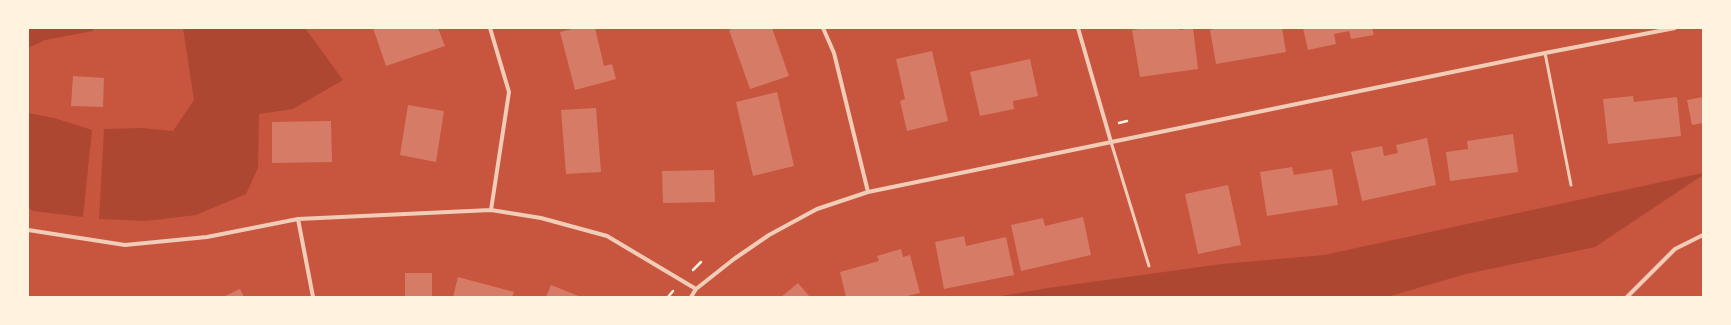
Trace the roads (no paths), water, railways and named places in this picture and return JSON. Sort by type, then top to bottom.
[{"type":"street","points":[[490,28],[508,92],[491,210]]},
{"type":"street","points":[[823,28],[834,53],[868,192]]},
{"type":"street","points":[[1078,28],[1111,142]]},
{"type":"street","points":[[691,297],[696,289],[734,259],[769,235],[817,208],[868,192],[1545,53],[1675,28]]},
{"type":"street","points":[[28,230],[125,245],[207,237],[298,219],[491,210],[541,218],[607,236],[696,289]]},
{"type":"street","points":[[298,219],[313,297]]},
{"type":"street","points":[[1627,297],[1675,250],[1703,235]]},
{"type":"lane","points":[[1545,53],[1570,185]]},
{"type":"lane","points":[[1111,142],[1149,266]]}]
